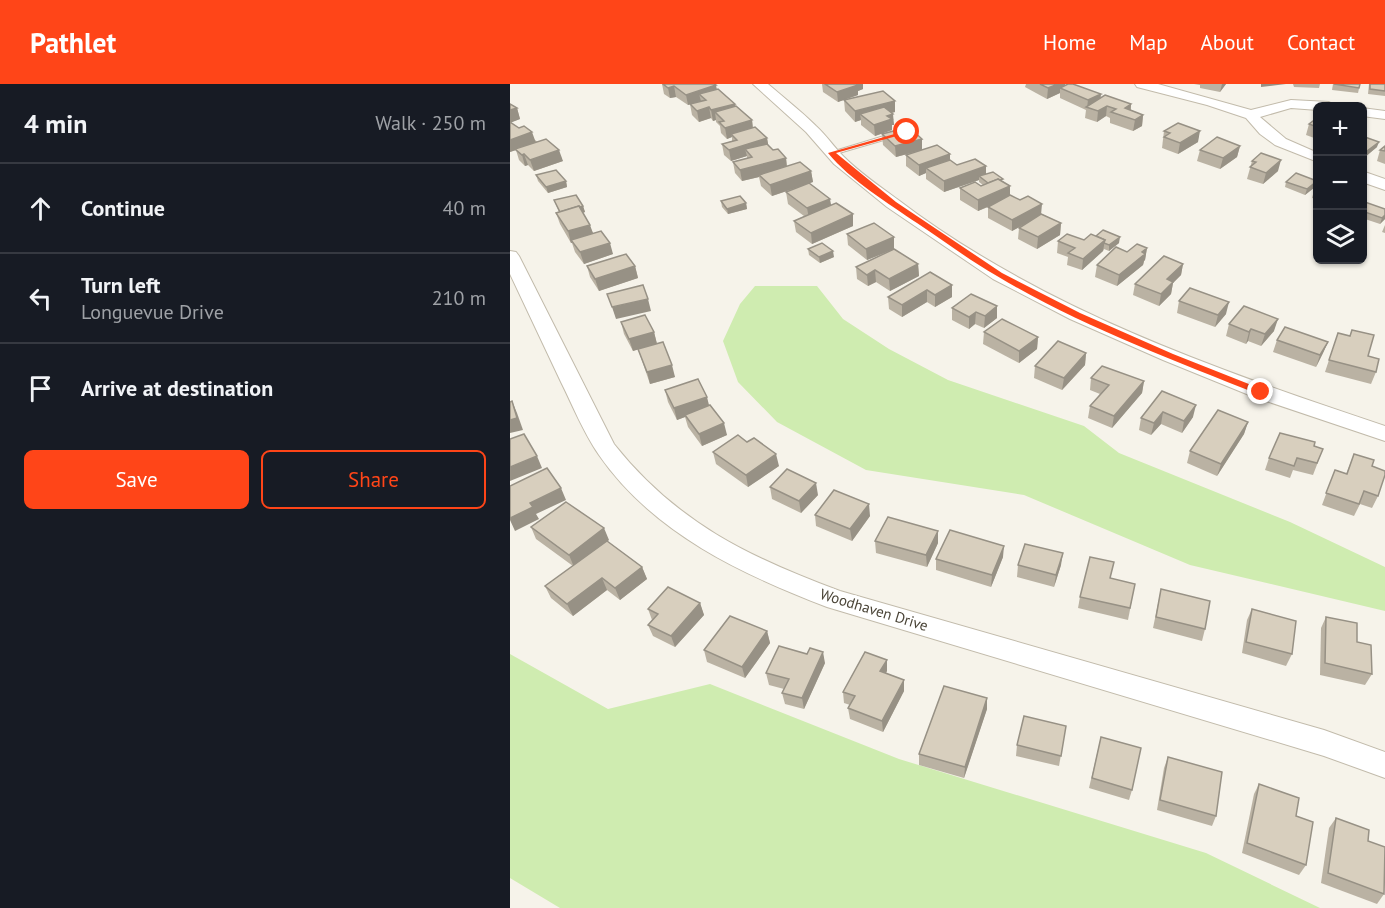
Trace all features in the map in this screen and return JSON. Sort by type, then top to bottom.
[{"type":"street","points":[[760,84],[811,129],[839,161],[893,204],[999,275],[1067,310],[1170,356],[1261,392],[1385,434]]},
{"type":"street","points":[[1142,84],[1212,102],[1251,116],[1261,130],[1277,142],[1313,156]]},
{"type":"street","points":[[1251,116],[1291,104],[1313,105]]},
{"type":"street","points":[[1367,112],[1385,115]]},
{"type":"street","points":[[1367,178],[1385,185]]},
{"type":"street","name":"Woodhaven Drive","points":[[510,256],[590,421],[607,449],[629,478],[659,505],[694,532],[738,559],[787,582],[836,600],[1313,739],[1385,765]]},
{"type":"lane","points":[[832,153],[907,132]]},
{"type":"green space","points":[[755,286],[817,286],[843,319],[889,349],[948,380],[1084,426],[1119,453],[1290,522],[1385,567],[1385,611],[1190,565],[1024,495],[866,470],[777,422],[738,382],[723,341],[740,304]]},
{"type":"green space","points":[[510,654],[608,709],[710,684],[899,759],[1206,853],[1320,908],[560,908],[510,878]]},
{"type":"building","points":[[663,84],[716,85],[686,95],[674,86],[668,88]]},
{"type":"building","points":[[825,84],[856,84],[858,85],[837,92]]},
{"type":"building","points":[[1040,84],[1058,84],[1048,88]]},
{"type":"building","points":[[1068,84],[1101,94],[1088,100],[1060,88]]},
{"type":"building","points":[[1334,84],[1360,84],[1359,88]]},
{"type":"building","points":[[1370,84],[1385,84],[1385,91],[1370,89]]},
{"type":"building","points":[[718,89],[735,104],[697,111],[690,104],[706,100],[699,94]]},
{"type":"building","points":[[883,91],[895,101],[855,111],[844,100]]},
{"type":"building","points":[[1105,95],[1131,104],[1125,108],[1143,115],[1135,120],[1111,112],[1116,109],[1107,106],[1098,111],[1086,107]]},
{"type":"building","points":[[736,106],[752,120],[725,128],[719,122],[724,121],[715,112]]},
{"type":"building","points":[[884,107],[893,114],[887,116],[892,119],[874,125],[860,114]]},
{"type":"building","points":[[510,122],[519,128],[524,126],[532,132],[510,140]]},
{"type":"building","points":[[1178,123],[1200,131],[1180,143],[1164,137],[1170,133],[1164,131]]},
{"type":"building","points":[[755,127],[767,138],[729,150],[722,144],[737,140],[731,134]]},
{"type":"building","points":[[909,127],[922,139],[895,146],[882,134]]},
{"type":"building","points":[[1217,137],[1240,146],[1223,158],[1200,150]]},
{"type":"building","points":[[1367,138],[1379,142],[1367,151]]},
{"type":"building","points":[[546,139],[559,150],[530,160],[515,149]]},
{"type":"building","points":[[767,144],[773,150],[778,149],[786,158],[740,170],[733,162],[752,157],[745,149]]},
{"type":"building","points":[[937,145],[950,154],[919,165],[906,155]]},
{"type":"building","points":[[1261,153],[1281,160],[1266,173],[1250,167],[1256,162],[1252,161]]},
{"type":"building","points":[[975,159],[986,166],[944,181],[926,168],[950,160],[957,165]]},
{"type":"building","points":[[800,162],[811,171],[770,185],[759,175]]},
{"type":"building","points":[[556,170],[566,181],[546,187],[536,175]]},
{"type":"building","points":[[993,172],[1003,179],[988,183],[979,176]]},
{"type":"building","points":[[1296,173],[1313,179],[1313,184],[1307,189],[1286,182]]},
{"type":"building","points":[[998,179],[1010,186],[978,200],[960,188],[975,182],[981,186]]},
{"type":"building","points":[[809,183],[830,199],[807,208],[786,192]]},
{"type":"building","points":[[576,195],[583,206],[560,212],[554,200]]},
{"type":"building","points":[[1010,195],[1020,200],[1028,196],[1042,204],[1012,220],[988,207]]},
{"type":"building","points":[[740,196],[746,203],[727,209],[721,201]]},
{"type":"building","points":[[836,203],[853,214],[811,233],[794,221]]},
{"type":"building","points":[[1367,203],[1385,209],[1385,215],[1382,218],[1367,213]]},
{"type":"building","points":[[579,206],[590,225],[568,231],[556,213]]},
{"type":"building","points":[[1041,214],[1061,223],[1038,237],[1019,228]]},
{"type":"building","points":[[874,223],[894,237],[866,249],[847,234]]},
{"type":"building","points":[[1103,230],[1120,237],[1109,245],[1104,243],[1105,240],[1096,236]]},
{"type":"building","points":[[601,231],[610,243],[580,252],[571,240]]},
{"type":"building","points":[[1067,234],[1084,240],[1091,234],[1105,240],[1083,259],[1068,253],[1075,248],[1058,241]]},
{"type":"building","points":[[822,243],[833,251],[819,257],[808,249]]},
{"type":"building","points":[[1137,244],[1147,248],[1142,252],[1145,254],[1119,275],[1097,265],[1116,247],[1127,252]]},
{"type":"building","points":[[894,249],[918,264],[889,279],[875,270],[867,275],[856,267]]},
{"type":"building","points":[[626,254],[635,266],[595,279],[587,266]]},
{"type":"building","points":[[1164,256],[1183,264],[1167,279],[1173,282],[1161,294],[1135,284]]},
{"type":"building","points":[[930,272],[952,285],[935,295],[927,290],[902,305],[888,297]]},
{"type":"building","points":[[643,285],[648,299],[612,307],[607,294]]},
{"type":"building","points":[[1190,288],[1229,302],[1218,315],[1179,301]]},
{"type":"building","points":[[971,294],[997,306],[985,316],[976,312],[969,317],[952,308]]},
{"type":"building","points":[[1244,306],[1278,319],[1265,334],[1251,329],[1249,332],[1229,324]]},
{"type":"building","points":[[645,315],[654,332],[629,339],[621,322]]},
{"type":"building","points":[[1002,319],[1038,337],[1019,351],[984,332]]},
{"type":"building","points":[[1285,327],[1328,342],[1320,355],[1277,340]]},
{"type":"building","points":[[1352,330],[1374,335],[1368,356],[1379,359],[1376,372],[1329,360],[1338,333],[1350,336]]},
{"type":"building","points":[[1058,341],[1086,353],[1064,378],[1035,366]]},
{"type":"building","points":[[663,342],[672,365],[647,372],[638,349]]},
{"type":"building","points":[[1102,366],[1144,381],[1114,416],[1090,406],[1109,385],[1091,378]]},
{"type":"building","points":[[698,379],[707,397],[674,408],[665,390]]},
{"type":"building","points":[[1162,391],[1196,405],[1184,421],[1163,412],[1154,423],[1141,418]]},
{"type":"building","points":[[512,401],[517,418],[510,420],[510,402]]},
{"type":"building","points":[[710,405],[724,423],[699,434],[685,415]]},
{"type":"building","points":[[1218,410],[1248,422],[1221,464],[1190,451]]},
{"type":"building","points":[[1280,433],[1315,442],[1314,446],[1323,449],[1317,463],[1297,458],[1294,466],[1269,458]]},
{"type":"building","points":[[524,434],[537,456],[510,467],[510,439]]},
{"type":"building","points":[[738,435],[747,442],[754,438],[776,454],[746,475],[713,452]]},
{"type":"building","points":[[1354,454],[1374,460],[1372,466],[1385,471],[1378,496],[1364,491],[1359,504],[1326,493],[1335,470],[1347,474]]},
{"type":"building","points":[[547,468],[561,488],[530,503],[533,507],[510,518],[510,486]]},
{"type":"building","points":[[787,469],[816,483],[799,501],[770,487]]},
{"type":"building","points":[[834,490],[869,504],[850,529],[815,515]]},
{"type":"building","points":[[566,502],[604,528],[569,555],[531,527]]},
{"type":"building","points":[[888,517],[938,531],[926,555],[875,541]]},
{"type":"building","points":[[950,530],[1004,546],[992,575],[936,559]]},
{"type":"building","points":[[607,541],[642,567],[615,588],[602,578],[567,604],[545,586]]},
{"type":"building","points":[[1025,544],[1063,553],[1056,575],[1018,565]]},
{"type":"building","points":[[1090,557],[1114,562],[1110,578],[1135,584],[1130,608],[1080,597]]},
{"type":"building","points":[[668,587],[700,603],[671,636],[648,625],[658,614],[648,609]]},
{"type":"building","points":[[1161,589],[1210,601],[1205,629],[1156,617]]},
{"type":"building","points":[[1252,609],[1296,621],[1292,654],[1246,642]]},
{"type":"building","points":[[730,616],[767,631],[742,667],[704,650]]},
{"type":"building","points":[[1326,617],[1357,623],[1357,642],[1371,645],[1372,674],[1325,663]]},
{"type":"building","points":[[779,646],[807,654],[810,648],[823,652],[802,698],[782,693],[789,679],[766,673]]},
{"type":"building","points":[[865,652],[887,660],[880,671],[904,680],[882,721],[848,708],[855,696],[843,692]]},
{"type":"building","points":[[944,686],[987,698],[965,767],[919,754]]},
{"type":"building","points":[[1024,716],[1066,726],[1061,756],[1017,745]]},
{"type":"building","points":[[1101,737],[1141,748],[1132,790],[1092,778]]},
{"type":"building","points":[[1168,757],[1222,772],[1216,816],[1160,800]]},
{"type":"building","points":[[1259,784],[1299,798],[1296,816],[1313,822],[1306,865],[1247,843]]},
{"type":"building","points":[[1336,818],[1369,830],[1368,841],[1385,847],[1384,894],[1328,873]]},
{"type":"route","points":[[907,132],[832,153],[893,204],[999,275],[1077,315],[1170,356],[1261,392]]}]
